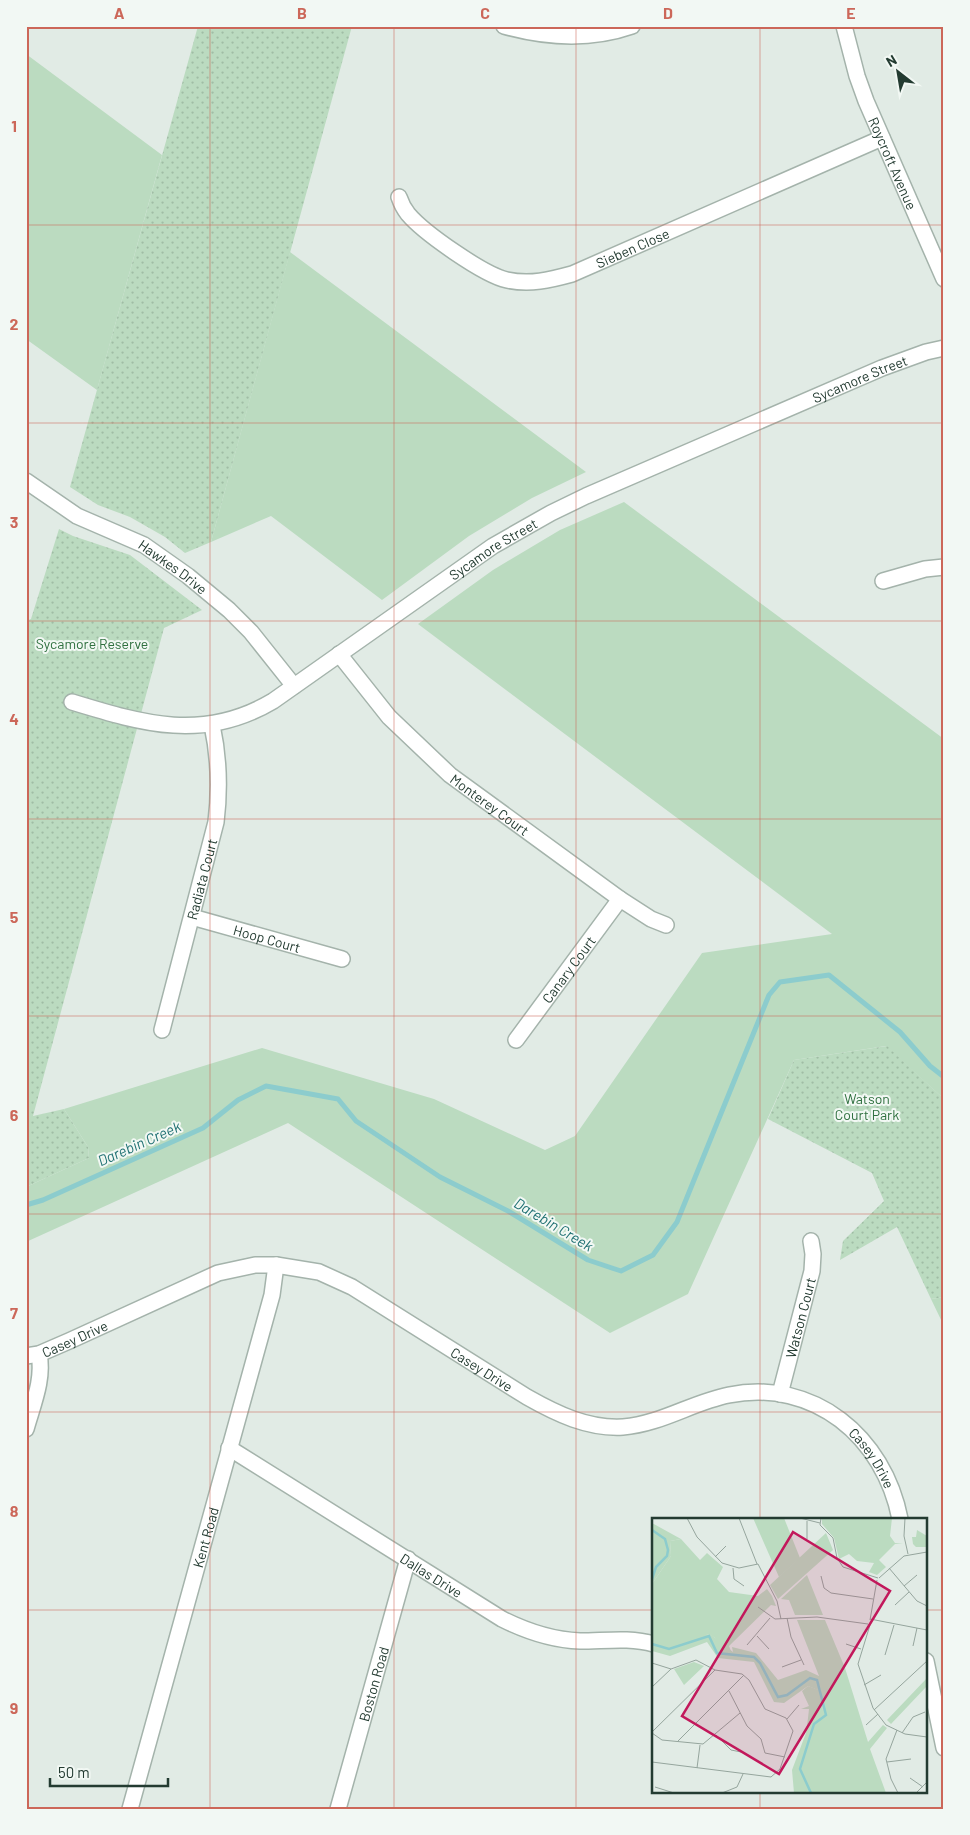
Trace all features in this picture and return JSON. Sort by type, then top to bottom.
[{"type":"street","points":[[504,26],[548,36],[570,37],[609,32],[632,26]]},
{"type":"street","name":"Roycroft Avenue","points":[[844,26],[857,76],[944,279]]},
{"type":"street","name":"Roycroft Avenue","points":[[849,26],[849,46]]},
{"type":"street","name":"Sieben Close","points":[[399,197],[408,214],[420,226],[489,274],[506,280],[526,282],[550,280],[572,274],[882,138]]},
{"type":"street","name":"Sycamore Street","points":[[926,352],[944,340]]},
{"type":"street","name":"Sycamore Street","points":[[72,702],[109,714],[181,727],[212,725],[250,713],[273,701],[493,546],[551,513],[740,428],[882,368],[926,352],[944,348]]},
{"type":"street","name":"Hawkes Drive","points":[[26,481],[77,516],[127,536],[144,545],[188,576],[229,610],[251,632],[294,686]]},
{"type":"street","points":[[883,581],[925,569],[944,567]]},
{"type":"street","name":"Monterey Court","points":[[339,654],[388,717],[450,775],[620,899],[651,919],[666,925]]},
{"type":"street","name":"Radiata Court","points":[[162,1030],[213,840],[217,816],[218,764],[212,725]]},
{"type":"street","name":"Canary Court","points":[[516,1040],[620,899]]},
{"type":"street","name":"Hoop Court","points":[[192,917],[342,959]]},
{"type":"street","name":"Watson Court","points":[[780,1394],[812,1271],[813,1254],[811,1241]]},
{"type":"street","name":"Casey Drive","points":[[32,1354],[69,1341],[203,1278],[235,1268],[276,1265],[319,1272],[352,1287],[527,1397],[555,1413],[579,1422],[604,1427],[624,1427],[664,1418],[710,1400],[749,1392],[780,1394],[816,1405],[846,1423],[858,1434],[878,1460],[894,1493],[900,1518]]},
{"type":"street","name":"Kent Road","points":[[130,1809],[272,1295],[276,1265]]},
{"type":"street","points":[[26,1429],[41,1373],[32,1354]]},
{"type":"street","name":"Dallas Drive","points":[[230,1448],[502,1619],[536,1634],[558,1639],[626,1639],[652,1644]]},
{"type":"street","name":"Boston Road","points":[[338,1809],[408,1559]]},
{"type":"street","points":[[928,1685],[944,1748]]},
{"type":"green space","points":[[198,26],[352,26],[211,542],[185,553],[165,537],[130,517],[98,505],[70,487]]},
{"type":"green space","points":[[26,54],[162,155],[97,390],[26,339]]},
{"type":"green space","points":[[290,252],[586,472],[532,498],[469,536],[382,600],[271,516],[211,542]]},
{"type":"green space","points":[[624,502],[944,739],[944,1099],[886,1046],[794,1060],[688,1294],[610,1333],[288,1123],[26,1242],[26,1187],[89,1158],[88,1147],[64,1109],[262,1048],[434,1099],[545,1150],[575,1136],[702,953],[832,934],[418,624],[493,570],[560,530]]},
{"type":"green space","name":"Sycamore Reserve","points":[[59,529],[73,536],[130,555],[202,610],[164,628],[33,1116],[64,1109],[88,1147],[89,1158],[26,1187],[26,621],[31,619]]},
{"type":"green space","name":"Watson Court Park","points":[[887,1046],[944,1099],[944,1297],[931,1299],[897,1227],[840,1260],[843,1241],[884,1201],[872,1173],[768,1119],[794,1060]]},
{"type":"green space","points":[[944,1297],[944,1326],[931,1299]]},
{"type":"waterway","name":"Darebin Creek","points":[[26,1205],[43,1200],[203,1128],[238,1100],[266,1086],[338,1099],[356,1121],[440,1177],[508,1211],[588,1260],[621,1271],[653,1255],[677,1222],[769,995],[780,982],[829,975],[900,1032],[930,1066],[944,1077]]}]
